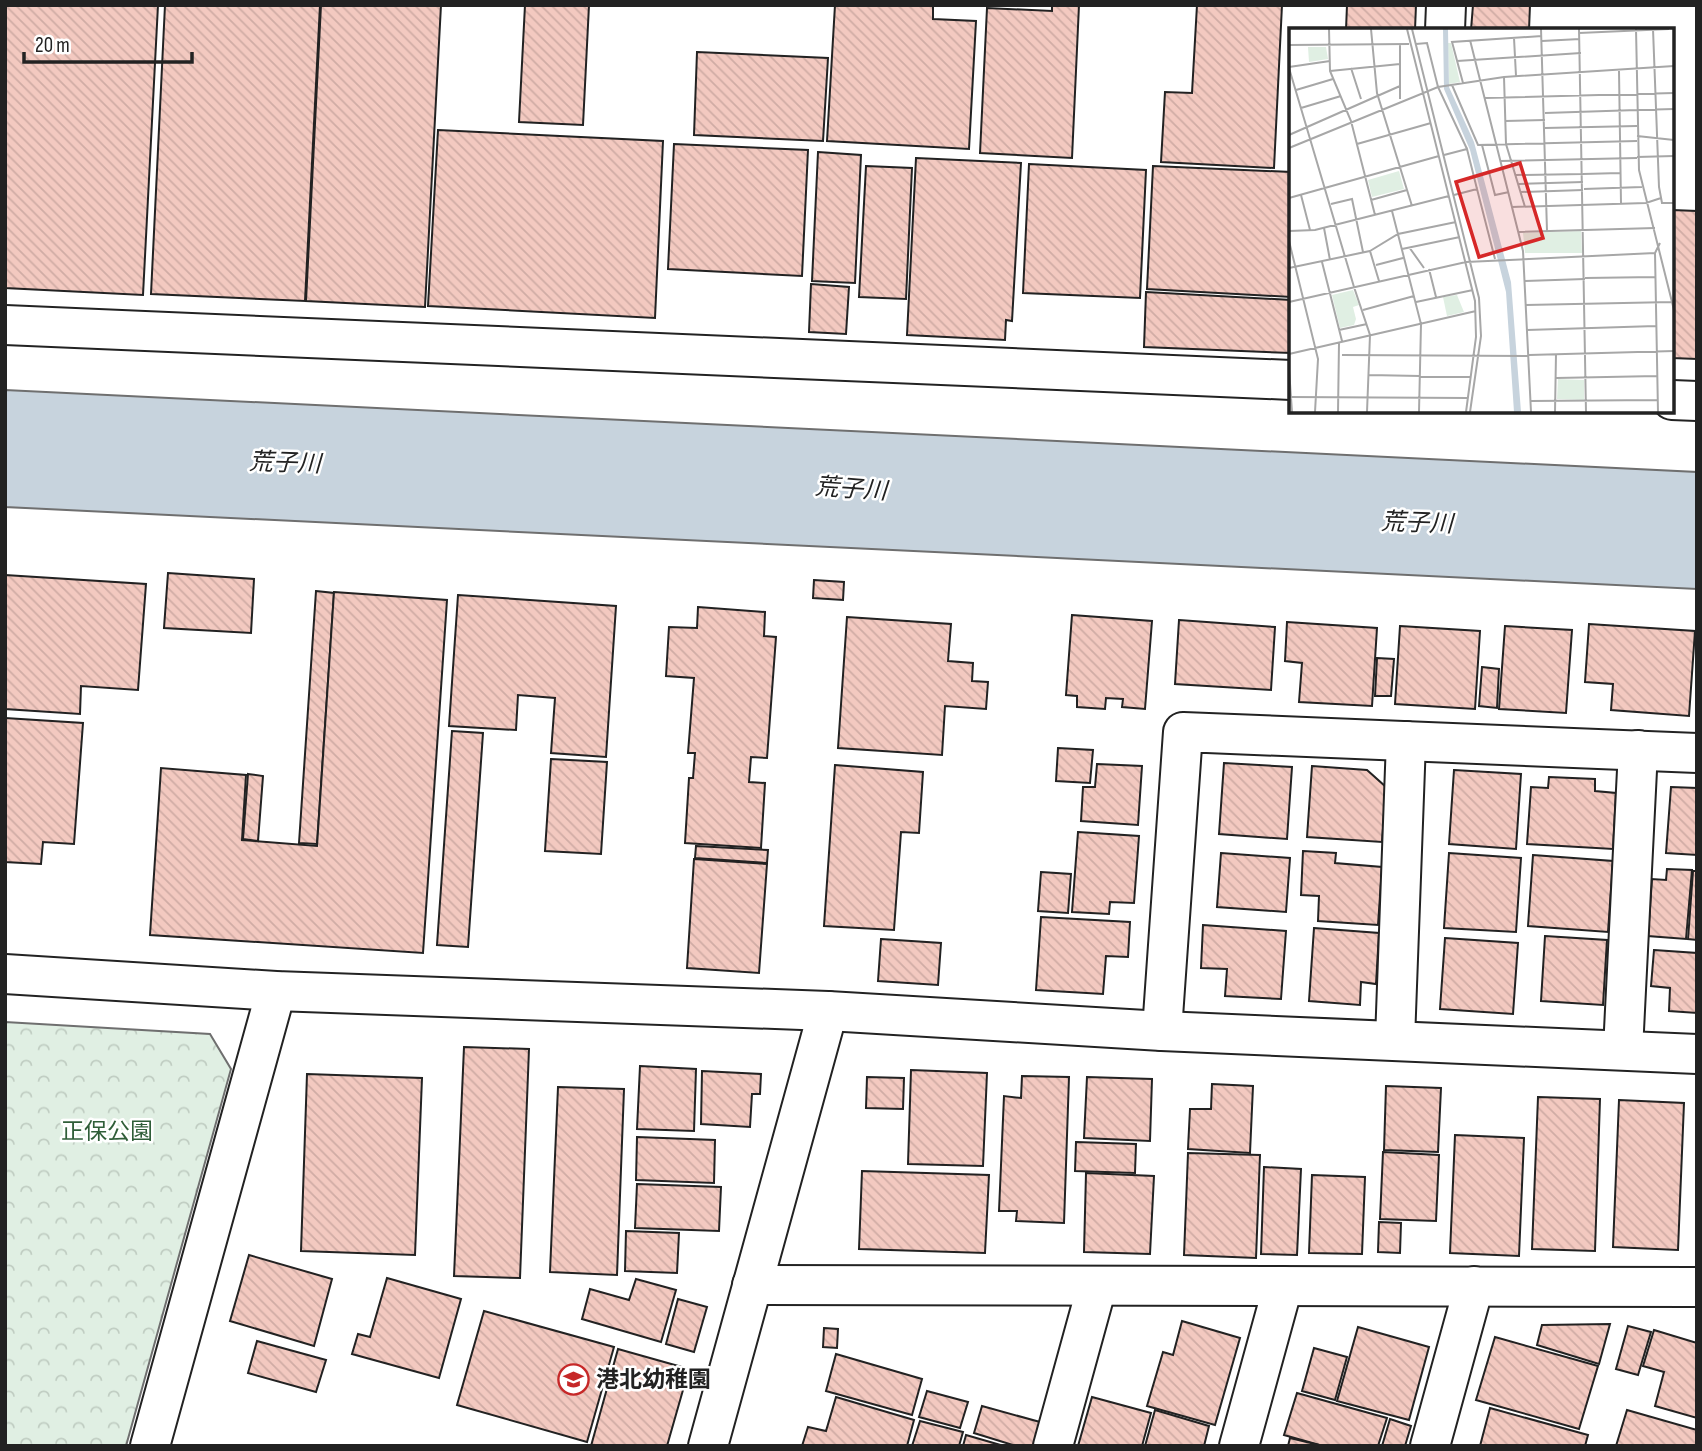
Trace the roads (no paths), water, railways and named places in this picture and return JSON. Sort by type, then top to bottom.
[{"type":"street","points":[[1445,28],[1446,5]]},
{"type":"street","points":[[5,325],[1289,380]]},
{"type":"street","points":[[1674,400],[1697,401]]},
{"type":"street","points":[[1162,1031],[1183,732],[1697,753]]},
{"type":"street","points":[[1395,1041],[1406,741]]},
{"type":"street","points":[[1623,1050],[1638,750]]},
{"type":"street","points":[[5,974],[276,991],[828,1011],[1162,1031],[1697,1054]]},
{"type":"street","points":[[150,1446],[276,991]]},
{"type":"street","points":[[708,1446],[828,1011]]},
{"type":"street","points":[[752,1285],[1697,1287]]},
{"type":"street","points":[[1053,1446],[1097,1286]]},
{"type":"street","points":[[1239,1446],[1283,1286]]},
{"type":"street","points":[[1430,1446],[1474,1286]]},
{"type":"water","name":"荒子川","points":[[5,390],[1697,472],[1697,589],[5,507]]},
{"type":"place","name":"港北幼稚園","points":[[573,1380]]},
{"type":"park label","name":"正保公園","points":[[107,1132]]}]
